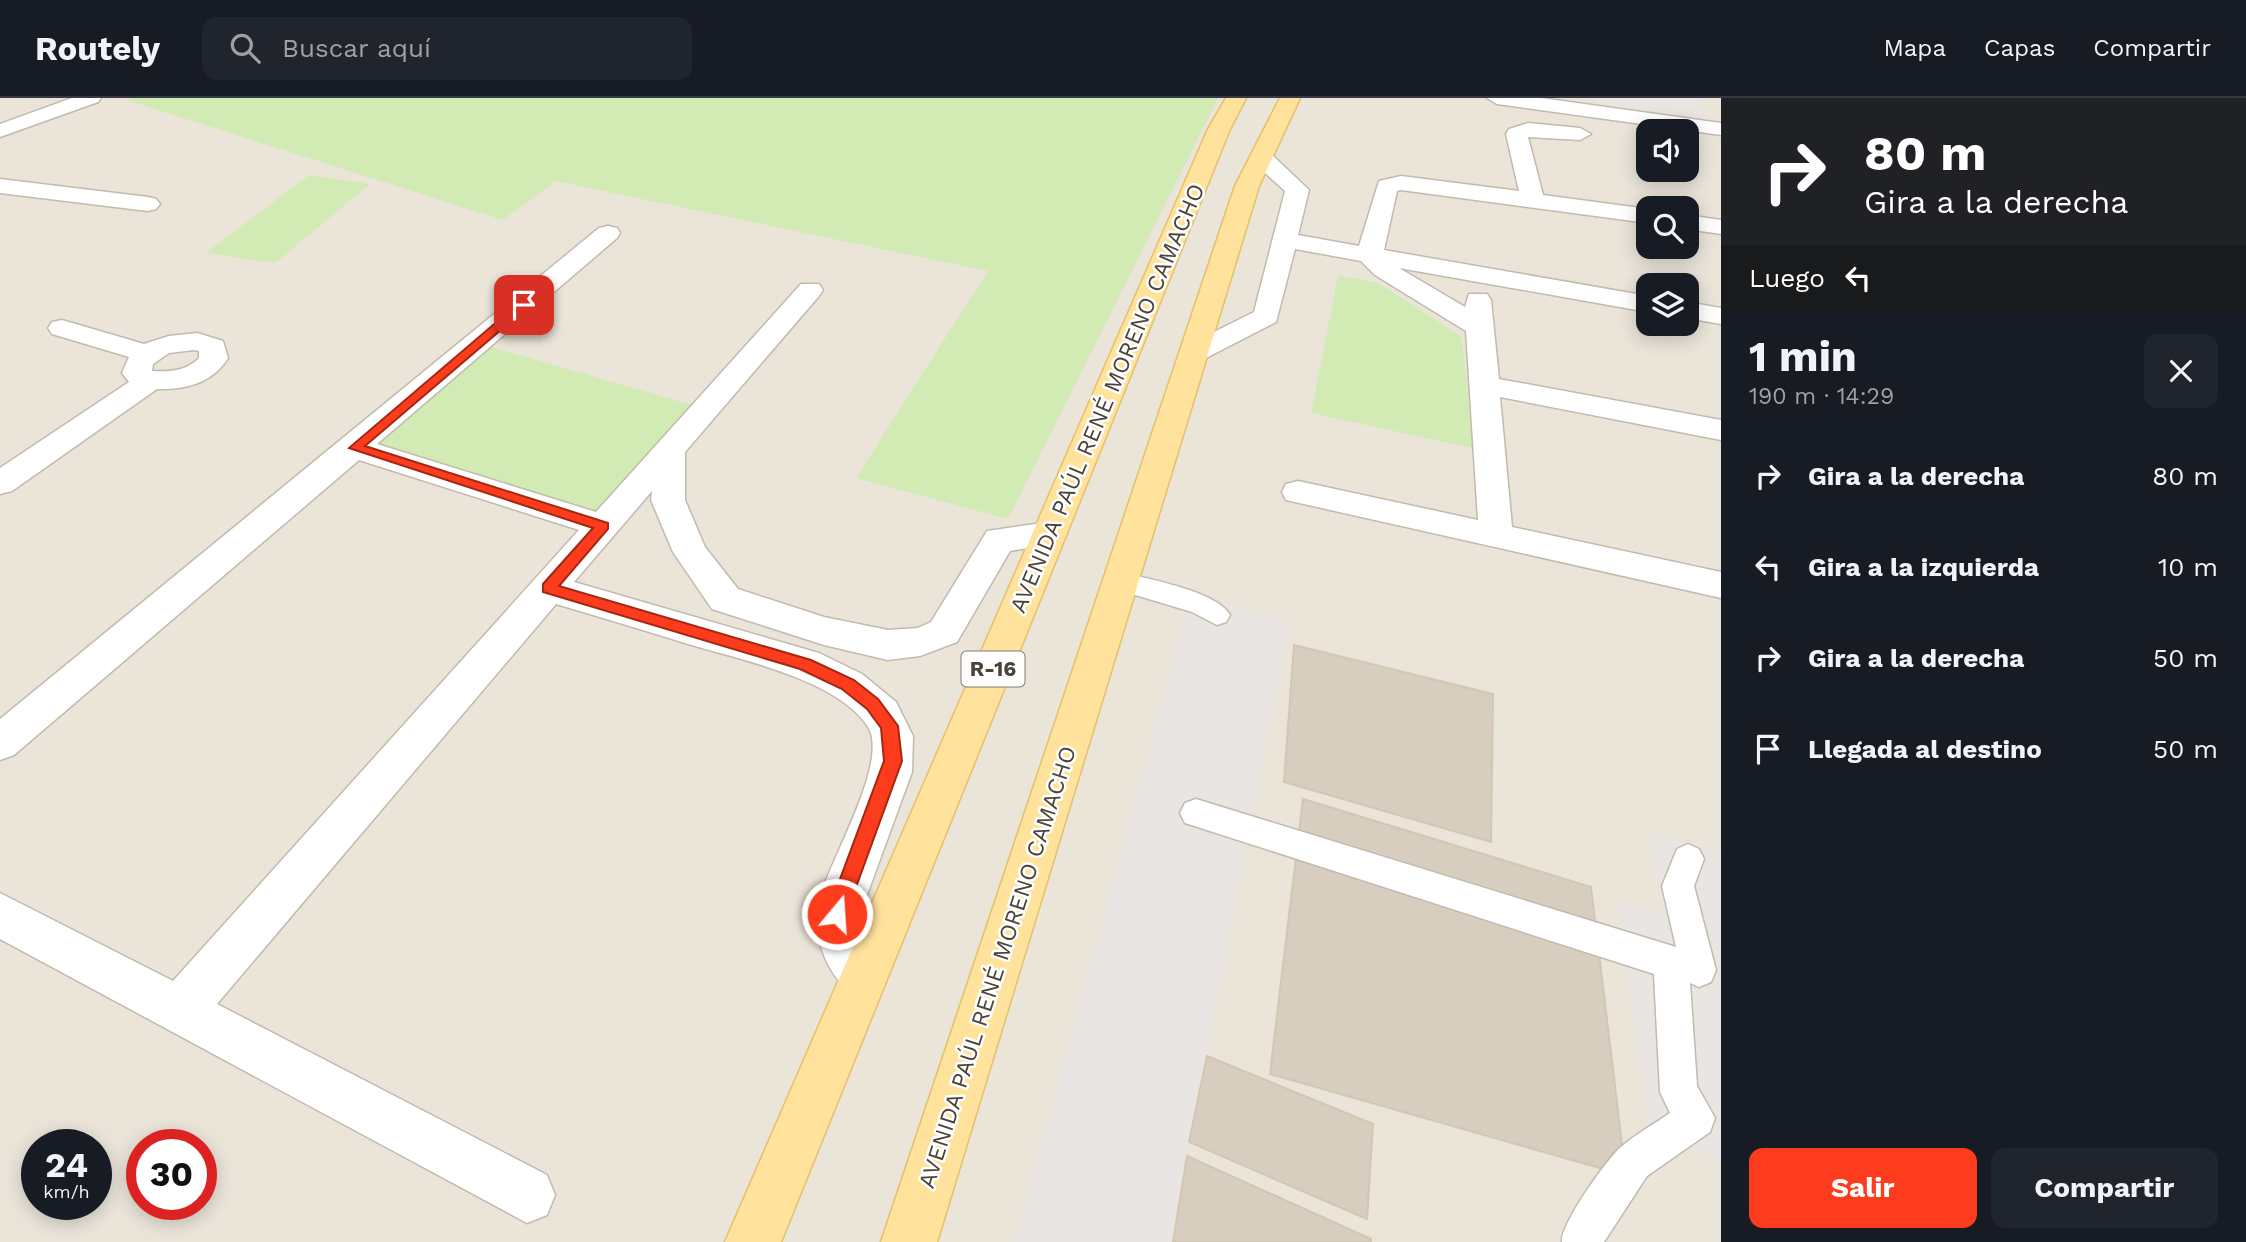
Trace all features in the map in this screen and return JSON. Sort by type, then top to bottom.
[{"type":"main road","name":"AVENIDA PAÚL RENÉ MORENO CAMACHO","points":[[753,1242],[1219,129],[1236,98]]},
{"type":"main road","name":"AVENIDA PAÚL RENÉ MORENO CAMACHO","points":[[909,1242],[1247,186],[1290,98]]},
{"type":"street","points":[[0,131],[91,98]]},
{"type":"street","points":[[1497,98],[1721,129]]},
{"type":"street","points":[[1565,98],[1612,105]]},
{"type":"street","points":[[1532,199],[1517,134],[1528,129],[1597,136]]},
{"type":"street","points":[[1194,353],[1266,316],[1297,191],[1261,158]]},
{"type":"street","points":[[1480,327],[1384,270],[1371,250],[1387,186],[1401,183],[1429,186],[1636,214]]},
{"type":"street","points":[[0,186],[148,204]]},
{"type":"street","points":[[1699,224],[1721,227]]},
{"type":"street","points":[[0,743],[356,448],[608,233]]},
{"type":"street","points":[[1287,233],[1476,275],[1636,302]]},
{"type":"street","points":[[1476,275],[1496,536]]},
{"type":"street","points":[[180,1010],[810,290]]},
{"type":"street","points":[[1699,312],[1721,316]]},
{"type":"street","points":[[0,484],[148,367],[62,328]]},
{"type":"street","points":[[1484,385],[1721,430]]},
{"type":"street","points":[[356,448],[603,526]]},
{"type":"street","points":[[669,450],[668,500],[690,552],[725,599],[815,648],[882,714],[893,736],[891,772],[837,914],[846,951],[864,975]]},
{"type":"street","points":[[1298,492],[1721,585]]},
{"type":"street","points":[[548,588],[815,648],[920,642],[944,632],[997,542],[1005,538],[1050,534]]},
{"type":"street","points":[[0,915],[527,1195]]},
{"type":"lane","points":[[1121,580],[1201,605],[1217,615]]},
{"type":"lane","points":[[1196,813],[1671,962],[1679,1092],[1696,1118],[1633,1162],[1582,1236],[1583,1242]]},
{"type":"lane","points":[[1688,859],[1678,886],[1699,970]]},
{"type":"shaded area","points":[[0,98],[1721,98],[1721,1242],[0,1242]]},
{"type":"shaded area","points":[[1594,98],[1699,98],[1709,125],[1699,124],[1699,119],[1667,119],[1596,109]]},
{"type":"shaded area","points":[[1190,597],[1289,621],[1170,1242],[1015,1242]]},
{"type":"shaded area","points":[[1651,834],[1721,853],[1721,1160],[1650,1135],[1617,902],[1664,915]]},
{"type":"green space","points":[[1218,98],[1008,519],[856,478],[988,271],[556,181],[503,220],[127,100]]},
{"type":"green space","points":[[309,175],[370,184],[275,263],[206,253]]},
{"type":"green space","points":[[1338,276],[1378,283],[1462,337],[1473,448],[1311,413]]},
{"type":"green space","points":[[488,346],[698,407],[601,516],[376,445]]},
{"type":"building","points":[[1294,645],[1493,694],[1491,842],[1284,782]]},
{"type":"building","points":[[1303,799],[1591,887],[1623,1153],[1614,1172],[1270,1074]]},
{"type":"building","points":[[1207,1056],[1373,1124],[1367,1219],[1189,1142]]},
{"type":"building","points":[[1187,1156],[1371,1239],[1371,1242],[1173,1242]]},
{"type":"route","points":[[524,305],[356,448],[603,526],[548,588],[805,664],[848,685],[873,704],[890,726],[893,736],[893,761],[838,904],[837,914]]}]
